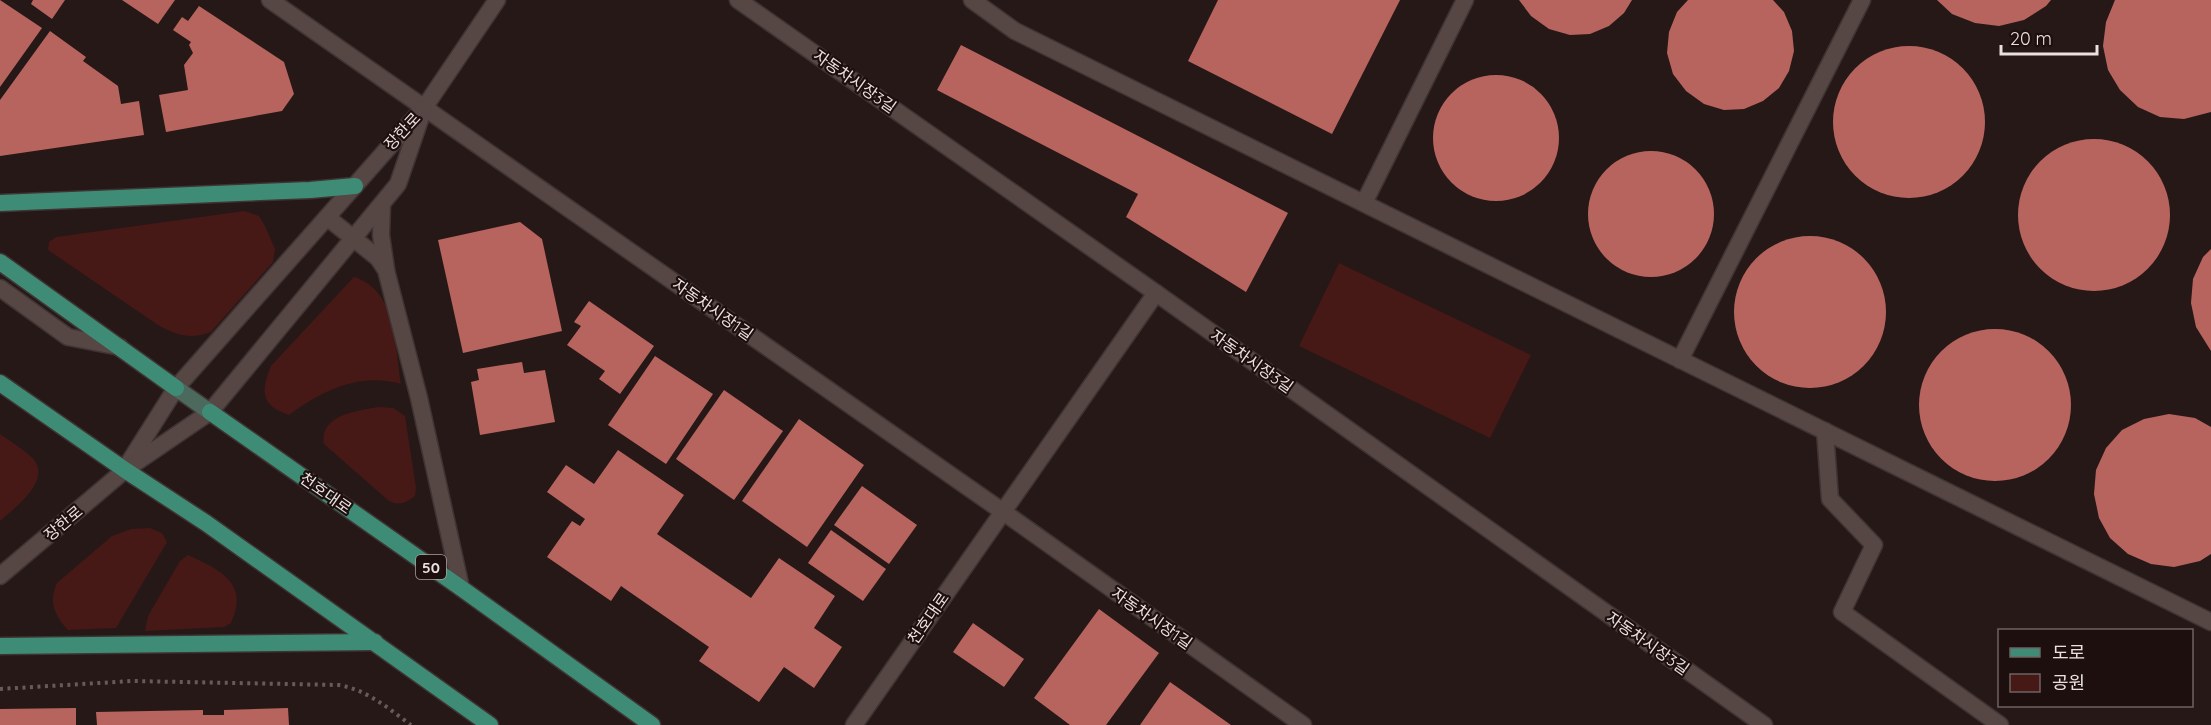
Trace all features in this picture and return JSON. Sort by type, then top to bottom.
[{"type":"main road","points":[[0,202],[310,190],[355,186]]},
{"type":"main road","name":"천호대로","points":[[0,262],[652,725]]},
{"type":"main road","points":[[0,383],[206,523],[490,725]]},
{"type":"main road","points":[[0,646],[375,642]]},
{"type":"street","name":"자동차시장1길","points":[[270,0],[1002,511],[1303,725]]},
{"type":"street","points":[[424,108],[497,0]]},
{"type":"street","name":"자동차시장3길","points":[[738,0],[1156,292],[1764,725]]},
{"type":"street","points":[[972,0],[1015,31],[2211,622]]},
{"type":"street","points":[[1364,203],[1465,0]]},
{"type":"street","points":[[1680,360],[1862,0]]},
{"type":"street","name":"장한로","points":[[125,470],[176,388],[328,218],[371,165],[424,108]]},
{"type":"street","name":"장한로","points":[[0,576],[125,470],[210,412],[398,184],[424,108]]},
{"type":"street","points":[[382,204],[381,235],[386,270],[419,398],[461,588]]},
{"type":"street","points":[[328,218],[378,258],[386,270]]},
{"type":"street","points":[[0,288],[68,337],[121,347]]},
{"type":"street","points":[[1002,511],[1156,292]]},
{"type":"street","points":[[1825,431],[1830,499],[1874,545],[1842,612],[2000,725]]},
{"type":"street","name":"천호대로","points":[[854,725],[1002,511]]},
{"type":"path","points":[[0,689],[132,681],[339,685],[368,694],[411,725]]},
{"type":"green space","points":[[244,211],[259,216],[265,226],[275,249],[273,262],[211,332],[197,336],[177,334],[158,325],[48,250],[49,242],[56,237]]},
{"type":"green space","points":[[1339,263],[1531,355],[1490,438],[1299,346]]},
{"type":"green space","points":[[354,277],[368,284],[379,294],[386,307],[395,337],[401,384],[370,380],[356,382],[328,391],[289,415],[279,411],[268,402],[265,396],[271,366]]},
{"type":"green space","points":[[378,407],[393,408],[405,416],[416,488],[415,496],[402,503],[389,501],[324,444],[324,434],[334,420],[351,413]]},
{"type":"green space","points":[[0,434],[34,460],[38,468],[38,477],[29,494],[0,521]]},
{"type":"green space","points":[[150,528],[162,533],[167,542],[116,628],[68,630],[54,608],[53,596],[57,583],[112,536],[131,529]]},
{"type":"green space","points":[[188,555],[211,566],[229,580],[237,598],[231,623],[224,627],[145,631],[148,616],[180,561]]},
{"type":"building","points":[[0,0],[42,28],[0,87]]},
{"type":"building","points":[[33,0],[65,0],[52,19],[31,4]]},
{"type":"building","points":[[122,0],[175,0],[158,24]]},
{"type":"building","points":[[1218,0],[1400,0],[1332,134],[1188,61]]},
{"type":"building","points":[[1519,0],[1632,0],[1624,13],[1609,26],[1590,34],[1570,35],[1549,29],[1531,16]]},
{"type":"building","points":[[1688,0],[1773,0],[1784,12],[1792,31],[1794,51],[1789,71],[1779,88],[1763,101],[1744,109],[1724,110],[1704,104],[1686,91],[1673,74],[1667,53],[1669,32],[1677,12]]},
{"type":"building","points":[[1937,0],[2051,0],[2046,6],[2024,20],[1999,26],[1975,23],[1952,14]]},
{"type":"building","points":[[2115,0],[2211,0],[2211,112],[2184,119],[2160,117],[2138,107],[2120,90],[2108,70],[2103,46],[2106,22]]},
{"type":"building","points":[[199,6],[284,62],[294,94],[282,111],[166,132],[159,95],[188,90],[184,65],[193,53],[189,45],[191,42],[173,30],[182,17],[188,21]]},
{"type":"building","points":[[50,31],[86,57],[83,61],[118,86],[121,104],[139,101],[144,135],[0,156],[0,100]]},
{"type":"building","points":[[961,45],[1288,213],[1246,292],[1126,217],[1138,194],[937,90]]},
{"type":"building","points":[[1909,46],[1938,52],[1963,68],[1979,93],[1985,122],[1979,151],[1963,176],[1938,192],[1909,198],[1880,192],[1855,176],[1839,151],[1833,122],[1839,93],[1855,68],[1880,52]]},
{"type":"building","points":[[1496,75],[1520,80],[1541,93],[1554,114],[1559,138],[1554,162],[1541,183],[1520,196],[1496,201],[1472,196],[1451,183],[1438,162],[1433,138],[1438,114],[1451,93],[1472,80]]},
{"type":"building","points":[[2094,139],[2123,145],[2148,161],[2164,186],[2170,215],[2164,244],[2148,269],[2123,285],[2094,291],[2065,285],[2040,269],[2024,244],[2018,215],[2024,186],[2040,161],[2065,145]]},
{"type":"building","points":[[1651,151],[1675,156],[1695,170],[1709,190],[1714,214],[1709,238],[1695,258],[1675,272],[1651,277],[1627,272],[1607,258],[1593,238],[1588,214],[1593,190],[1607,170],[1627,156]]},
{"type":"building","points":[[520,222],[542,239],[562,331],[463,353],[438,240]]},
{"type":"building","points":[[1810,236],[1839,242],[1864,258],[1880,283],[1886,312],[1880,341],[1864,366],[1839,382],[1810,388],[1781,382],[1756,366],[1740,341],[1734,312],[1740,283],[1756,258],[1781,242]]},
{"type":"building","points":[[2211,249],[2211,351],[2196,327],[2191,303],[2193,279],[2203,257]]},
{"type":"building","points":[[589,301],[654,346],[620,394],[599,379],[605,371],[567,345],[581,326],[574,322]]},
{"type":"building","points":[[1995,329],[2024,335],[2049,351],[2065,376],[2071,405],[2065,434],[2049,459],[2024,475],[1995,481],[1966,475],[1941,459],[1925,434],[1919,405],[1925,376],[1941,351],[1966,335]]},
{"type":"building","points":[[655,356],[713,394],[666,464],[608,425]]},
{"type":"building","points":[[522,362],[524,373],[545,370],[555,422],[480,435],[471,382],[479,380],[477,369]]},
{"type":"building","points":[[724,390],[783,431],[734,500],[676,459]]},
{"type":"building","points":[[2169,414],[2195,418],[2211,427],[2211,554],[2200,561],[2174,567],[2151,564],[2128,554],[2110,538],[2099,518],[2094,494],[2096,470],[2106,448],[2122,430],[2144,419]]},
{"type":"building","points":[[799,419],[864,465],[807,547],[742,501]]},
{"type":"building","points":[[618,450],[684,495],[657,534],[751,598],[779,558],[835,596],[814,628],[842,647],[814,688],[784,667],[759,702],[699,661],[709,647],[621,586],[611,601],[547,557],[572,521],[580,526],[585,519],[547,492],[566,465],[594,484]]},
{"type":"building","points":[[862,486],[917,525],[889,564],[834,525]]},
{"type":"building","points":[[831,530],[886,569],[863,601],[808,563]]},
{"type":"building","points":[[1099,609],[1159,653],[1106,725],[1070,725],[1034,698]]},
{"type":"building","points":[[973,623],[1024,659],[1004,687],[953,652]]},
{"type":"building","points":[[1170,682],[1231,725],[1140,725]]},
{"type":"building","points":[[76,708],[76,725],[0,725],[0,709]]},
{"type":"building","points":[[288,708],[289,725],[97,725],[96,712],[203,710],[203,715],[224,715],[224,710]]}]
